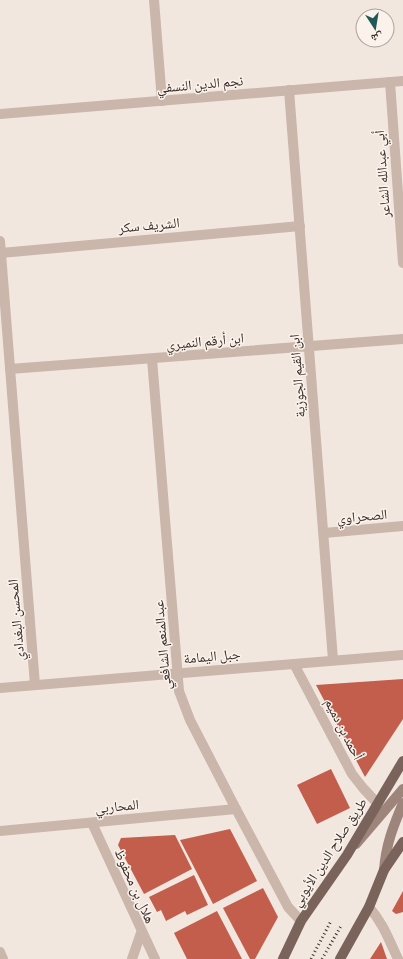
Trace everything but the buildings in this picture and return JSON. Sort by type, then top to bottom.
[{"type":"main road","name":"طريق صلاح الدين الأيوبي","points":[[283,959],[301,921],[347,855],[403,761]]},
{"type":"main road","points":[[347,855],[403,789]]},
{"type":"main road","points":[[384,870],[385,850],[389,835],[403,803]]},
{"type":"main road","points":[[340,959],[369,907],[384,870],[403,842]]},
{"type":"street","points":[[154,0],[162,101]]},
{"type":"street","name":"نجم الدين النسفي","points":[[0,114],[403,81]]},
{"type":"street","name":"أبي عبدالله الشاعر","points":[[390,82],[403,263]]},
{"type":"street","name":"ابن القيم الجوزية","points":[[289,90],[333,660]]},
{"type":"street","name":"الشريف سكر","points":[[1,252],[300,226]]},
{"type":"street","name":"المحسن البغدادي","points":[[0,241],[35,685]]},
{"type":"street","name":"ابن أرقم النميري","points":[[10,369],[403,339]]},
{"type":"street","name":"عبدالمنعم الشافعي","points":[[152,359],[179,691],[190,720],[236,809],[288,907],[301,921]]},
{"type":"street","name":"الصحراوي","points":[[324,534],[403,526]]},
{"type":"street","name":"جبل اليمامة","points":[[0,688],[403,655]]},
{"type":"street","name":"أحمد بن دميم","points":[[294,664],[352,774],[378,803]]},
{"type":"street","name":"المحاربي","points":[[0,831],[236,809]]},
{"type":"street","name":"هلال بن محفوظ","points":[[92,823],[154,959]]},
{"type":"street","points":[[369,907],[388,933],[398,959]]},
{"type":"street","points":[[132,959],[141,933]]},
{"type":"street","points":[[0,952],[3,959]]},
{"type":"railway","points":[[311,959],[331,921]]},
{"type":"railway","points":[[322,959],[341,926]]}]
